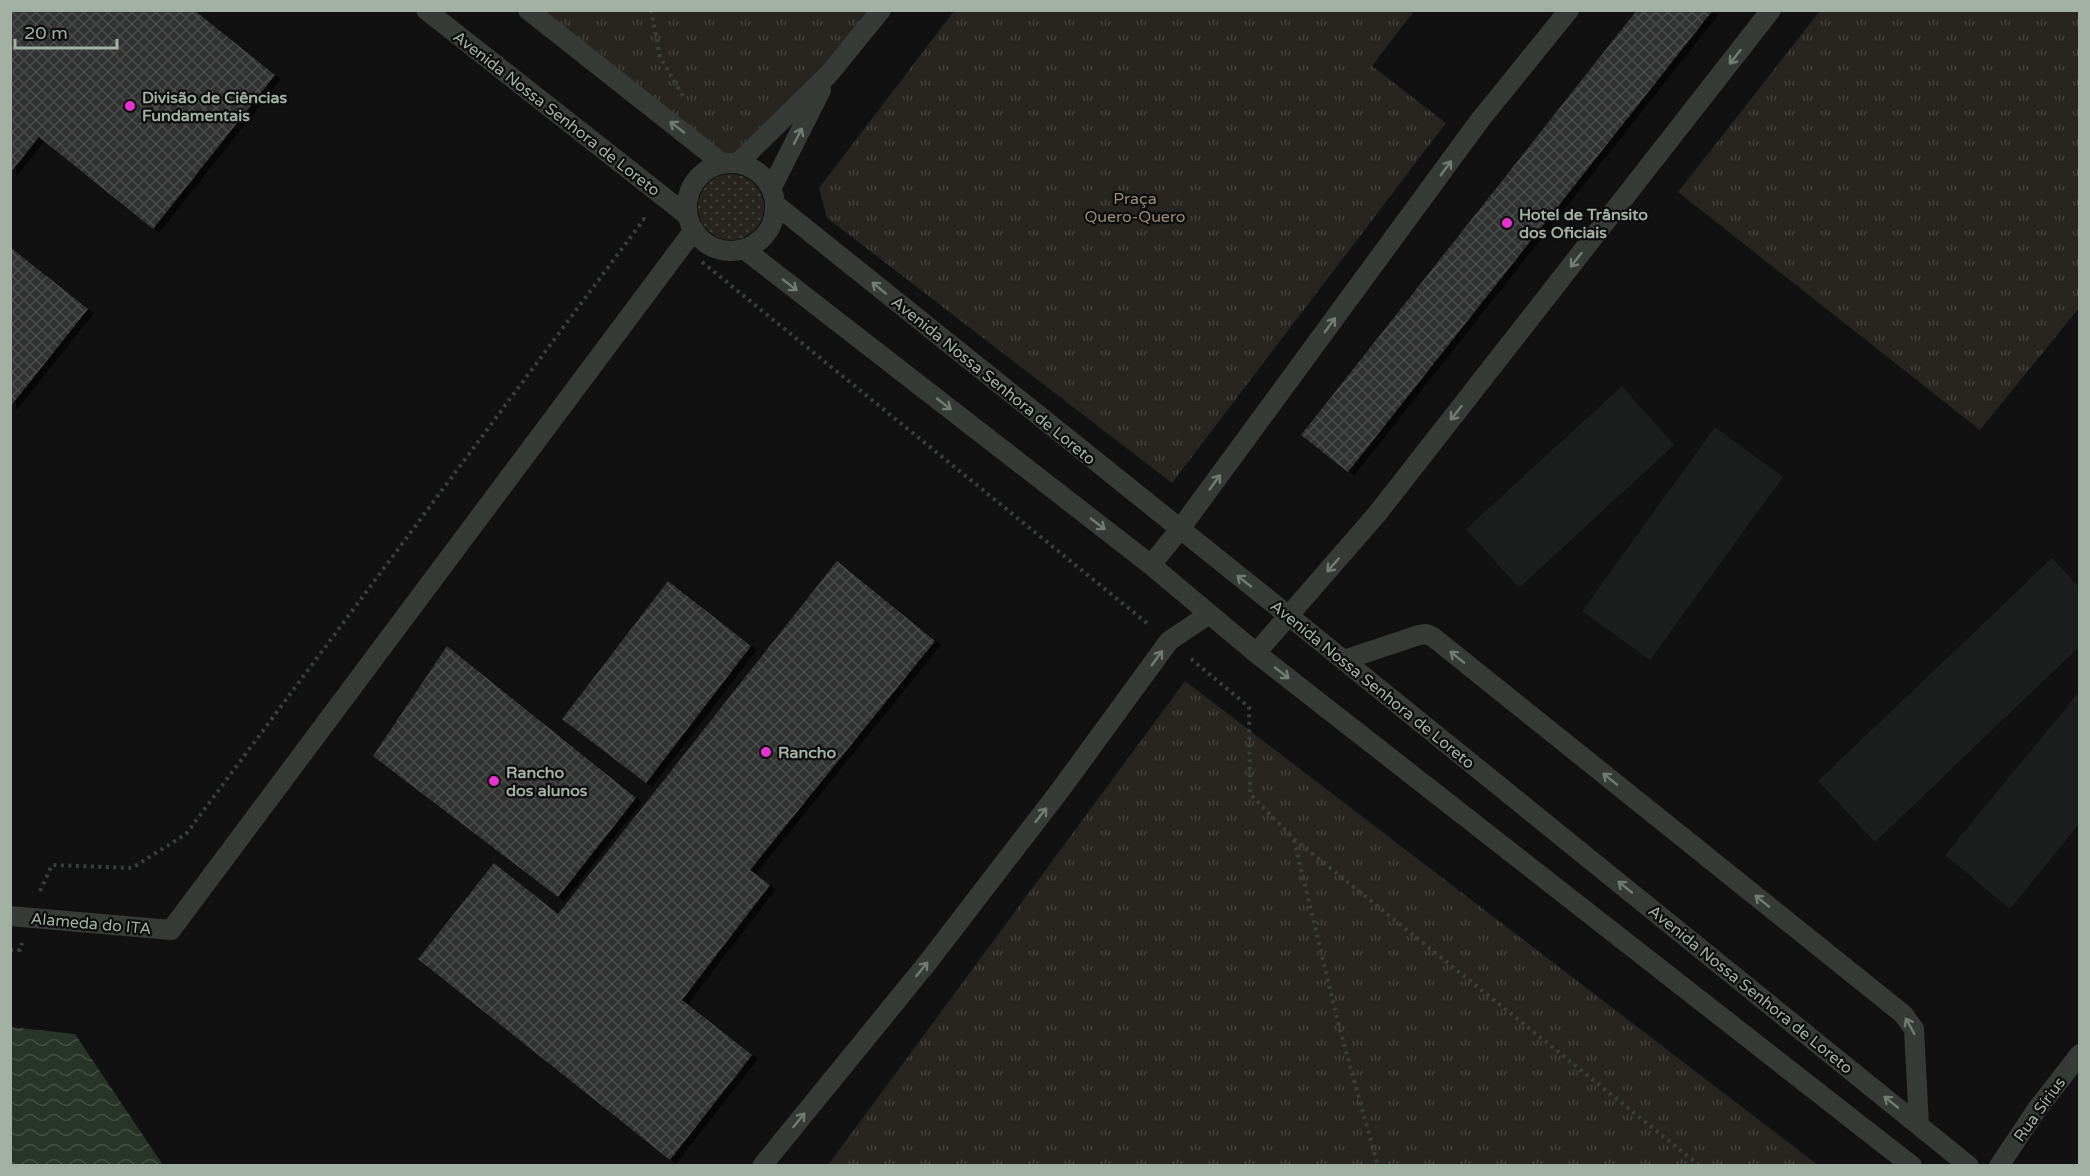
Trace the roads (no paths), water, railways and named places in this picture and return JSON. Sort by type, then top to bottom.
[{"type":"lane","name":"Avenida Nossa Senhora de Loreto","points":[[426,10],[692,223]]},
{"type":"lane","points":[[528,10],[730,163]]},
{"type":"lane","points":[[730,163],[829,74],[881,10]]},
{"type":"lane","points":[[1151,565],[1180,529],[1480,120],[1569,10]]},
{"type":"lane","points":[[1256,653],[1377,514],[1771,10]]},
{"type":"lane","points":[[773,196],[763,176],[752,167],[730,163],[710,168],[699,177],[689,195],[692,223],[704,241],[716,248],[730,251],[744,249],[756,243],[767,233],[773,219],[773,196],[829,74]]},
{"type":"lane","name":"Avenida Nossa Senhora de Loreto","points":[[773,196],[1180,529],[1969,1166]]},
{"type":"lane","name":"Alameda do ITA","points":[[20,917],[171,930],[683,247],[692,223]]},
{"type":"lane","points":[[744,249],[1151,565],[1256,653],[1912,1166]]},
{"type":"lane","points":[[762,1166],[928,962],[1061,789],[1168,641],[1209,614]]},
{"type":"lane","points":[[1344,660],[1419,634],[1432,637],[1903,1014],[1914,1029],[1919,1125]]},
{"type":"lane","name":"Rua Sírius","points":[[1999,1166],[2079,1054]]},
{"type":"water","points":[[11,1027],[75,1034],[163,1165],[11,1165]]},
{"type":"place","name":"Divisão de Ciências Fundamentais","points":[[130,106]]},
{"type":"place","name":"Hotel de Trânsito dos Oficiais","points":[[1507,223]]},
{"type":"place","name":"Rancho","points":[[766,752]]},
{"type":"place","name":"Rancho dos alunos","points":[[494,781]]},
{"type":"park label","name":"Praça Quero-Quero","points":[[1135,207]]}]
